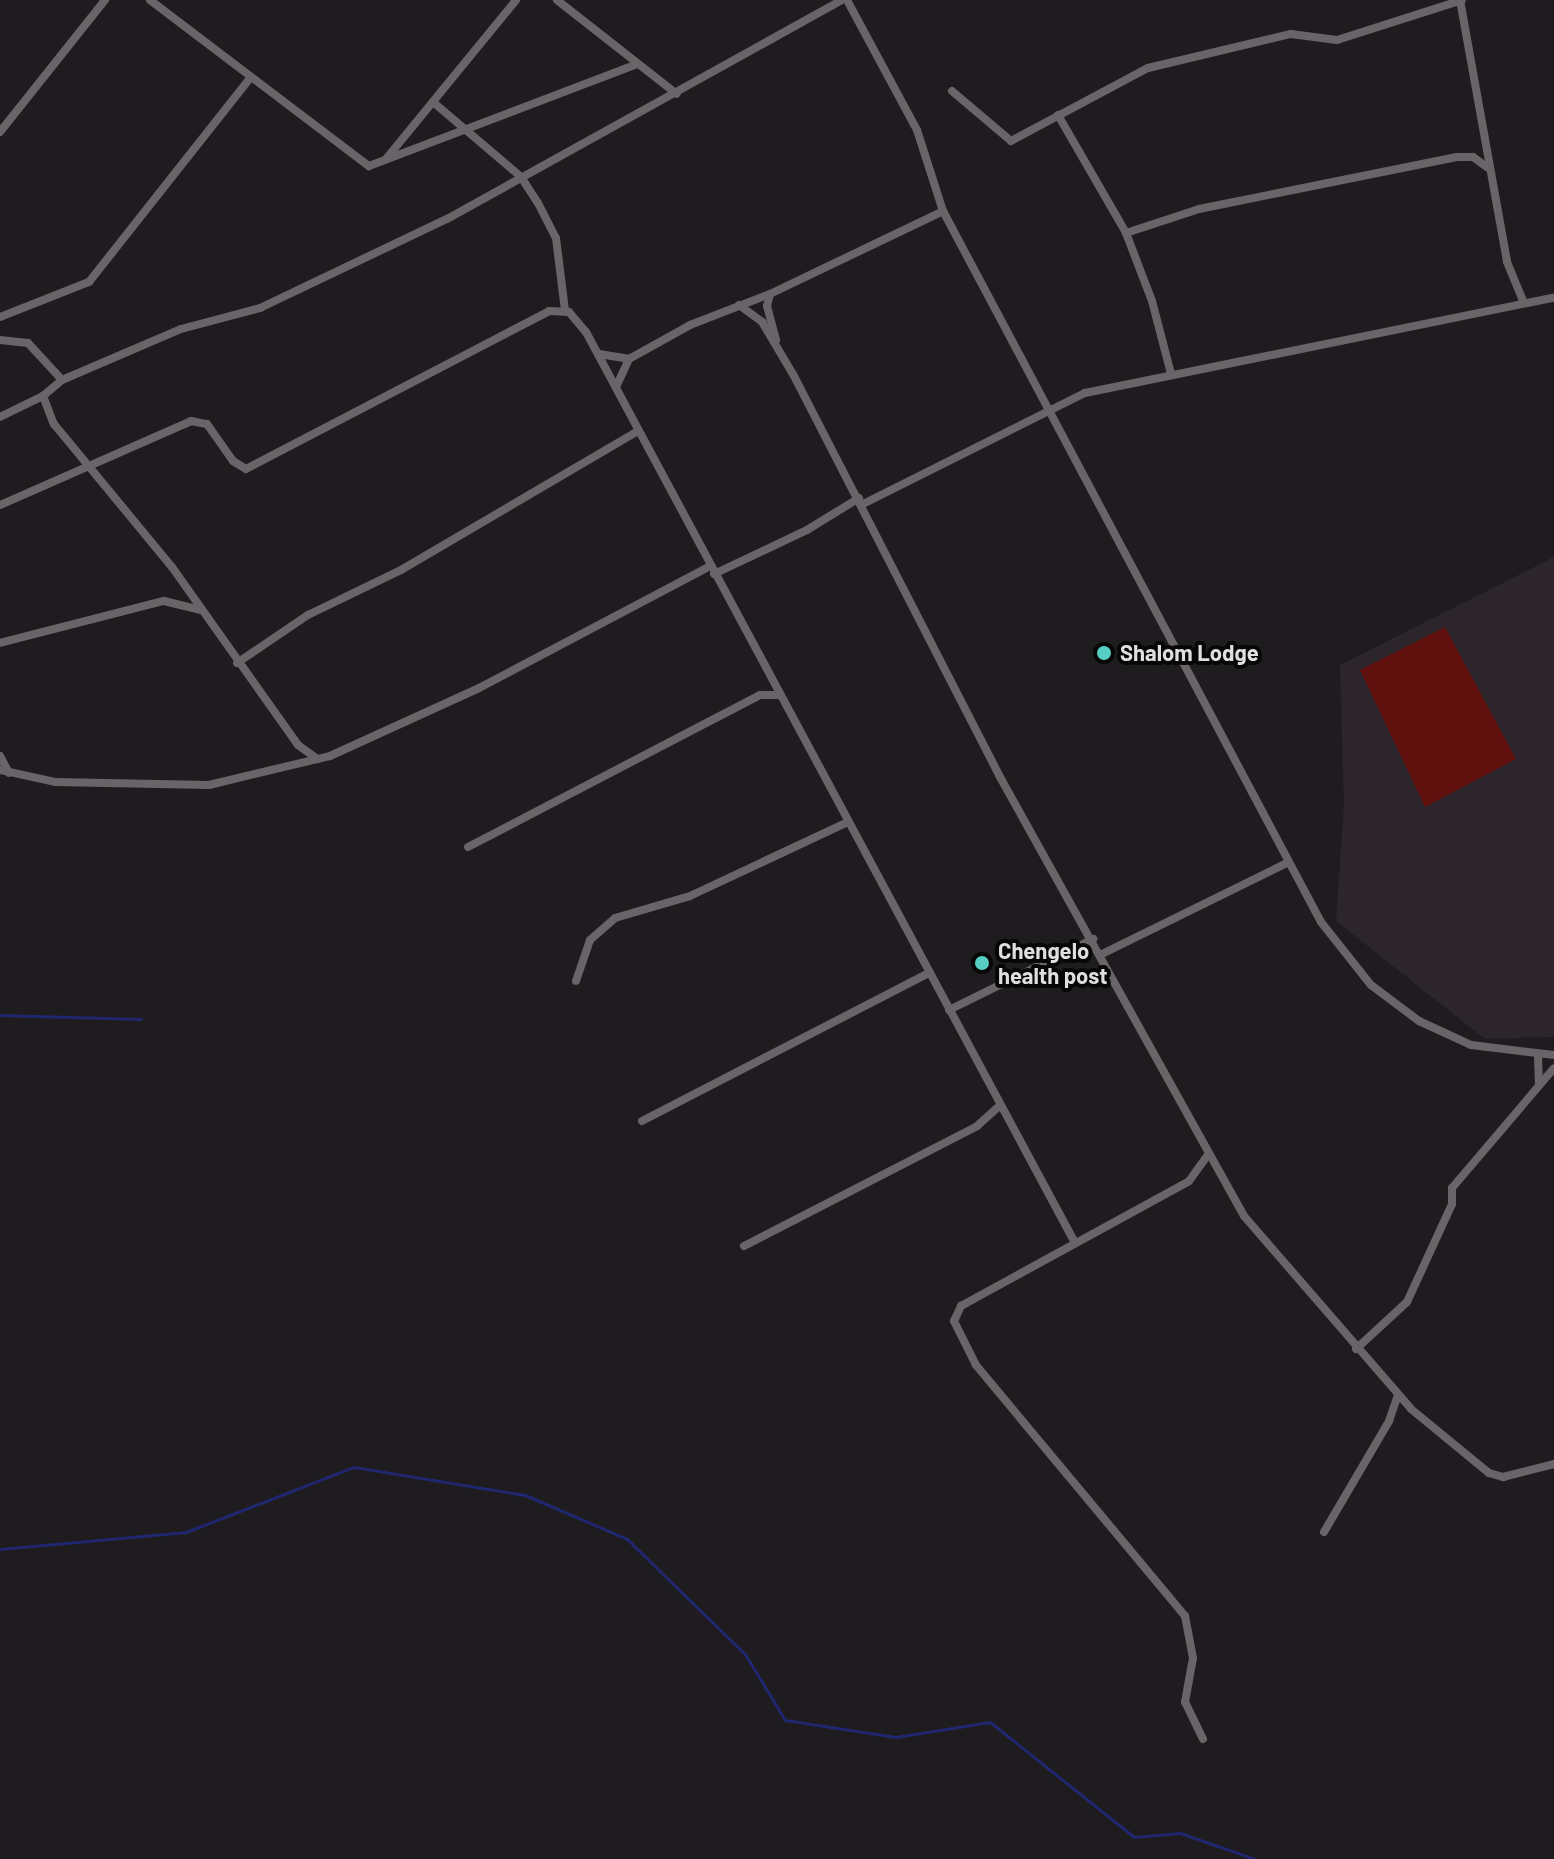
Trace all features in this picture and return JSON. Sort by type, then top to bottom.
[{"type":"street","points":[[0,132],[105,0]]},
{"type":"street","points":[[150,0],[358,161],[369,166],[637,64]]},
{"type":"street","points":[[386,160],[516,0]]},
{"type":"street","points":[[557,0],[677,94]]},
{"type":"street","points":[[0,417],[43,396],[62,380],[181,329],[260,308],[521,177],[845,0],[917,130],[943,211],[1326,929],[1371,985],[1394,1005],[1471,1045],[1538,1056],[1554,1055]]},
{"type":"street","points":[[952,91],[1011,141],[1148,68],[1291,34],[1337,40],[1461,0],[1487,167],[1507,262],[1524,303]]},
{"type":"street","points":[[0,317],[89,282],[250,78]]},
{"type":"street","points":[[433,102],[521,177],[556,238],[565,310]]},
{"type":"street","points":[[1058,115],[1126,233],[1152,301],[1171,374]]},
{"type":"street","points":[[1126,233],[1199,209],[1457,157],[1473,157],[1487,167]]},
{"type":"street","points":[[596,352],[609,359],[629,359],[943,211]]},
{"type":"street","points":[[770,294],[767,306],[779,349]]},
{"type":"street","points":[[0,756],[5,771],[55,782],[209,785],[359,747],[712,570],[807,530],[1050,407],[1085,393],[1554,298]]},
{"type":"street","points":[[739,305],[758,316],[779,349],[861,501],[1000,777],[1102,954],[1244,1216],[1398,1395],[1489,1473],[1503,1477],[1554,1464]]},
{"type":"street","points":[[0,505],[199,421],[214,431],[233,461],[246,469],[500,335],[549,311],[565,310],[576,318],[596,352],[1074,1241]]},
{"type":"street","points":[[1,339],[28,343],[62,380]]},
{"type":"street","points":[[616,390],[629,359]]},
{"type":"street","points":[[43,396],[54,424],[92,465],[184,584],[298,745],[317,759]]},
{"type":"street","points":[[237,663],[248,652],[515,506],[638,431]]},
{"type":"street","points":[[77,471],[82,454]]},
{"type":"street","points":[[174,600],[184,584]]},
{"type":"street","points":[[0,643],[174,600],[202,611]]},
{"type":"street","points":[[228,649],[248,652]]},
{"type":"street","points":[[760,695],[769,677]]},
{"type":"street","points":[[468,847],[760,695],[779,695]]},
{"type":"street","points":[[294,765],[298,745]]},
{"type":"street","points":[[576,981],[590,940],[615,918],[690,896],[848,822]]},
{"type":"street","points":[[1102,954],[1289,862]]},
{"type":"street","points":[[949,1010],[1093,939]]},
{"type":"street","points":[[642,1121],[929,973]]},
{"type":"street","points":[[1538,1056],[1539,1084]]},
{"type":"street","points":[[1356,1349],[1407,1302],[1452,1204],[1452,1188],[1554,1068]]},
{"type":"street","points":[[744,1246],[977,1126],[999,1106]]},
{"type":"street","points":[[1203,1739],[1185,1702],[1193,1658],[1185,1616],[976,1365],[956,1329],[961,1306],[1074,1241],[1189,1181],[1201,1171],[1208,1154]]},
{"type":"street","points":[[1324,1532],[1389,1421],[1398,1395]]},
{"type":"shaded area","points":[[1554,557],[1554,1037],[1485,1039],[1336,921],[1344,804],[1340,665]]},
{"type":"shaded area","points":[[1445,627],[1516,759],[1425,807],[1360,670]]},
{"type":"waterway","points":[[0,1015],[141,1019]]},
{"type":"waterway","points":[[0,1549],[186,1532],[354,1467],[525,1495],[627,1539],[745,1654],[785,1720],[896,1737],[990,1722],[1134,1837],[1180,1833],[1255,1859]]},
{"type":"place","name":"Shalom Lodge","points":[[1104,653]]},
{"type":"place","name":"Chengelo health post","points":[[982,963]]}]
